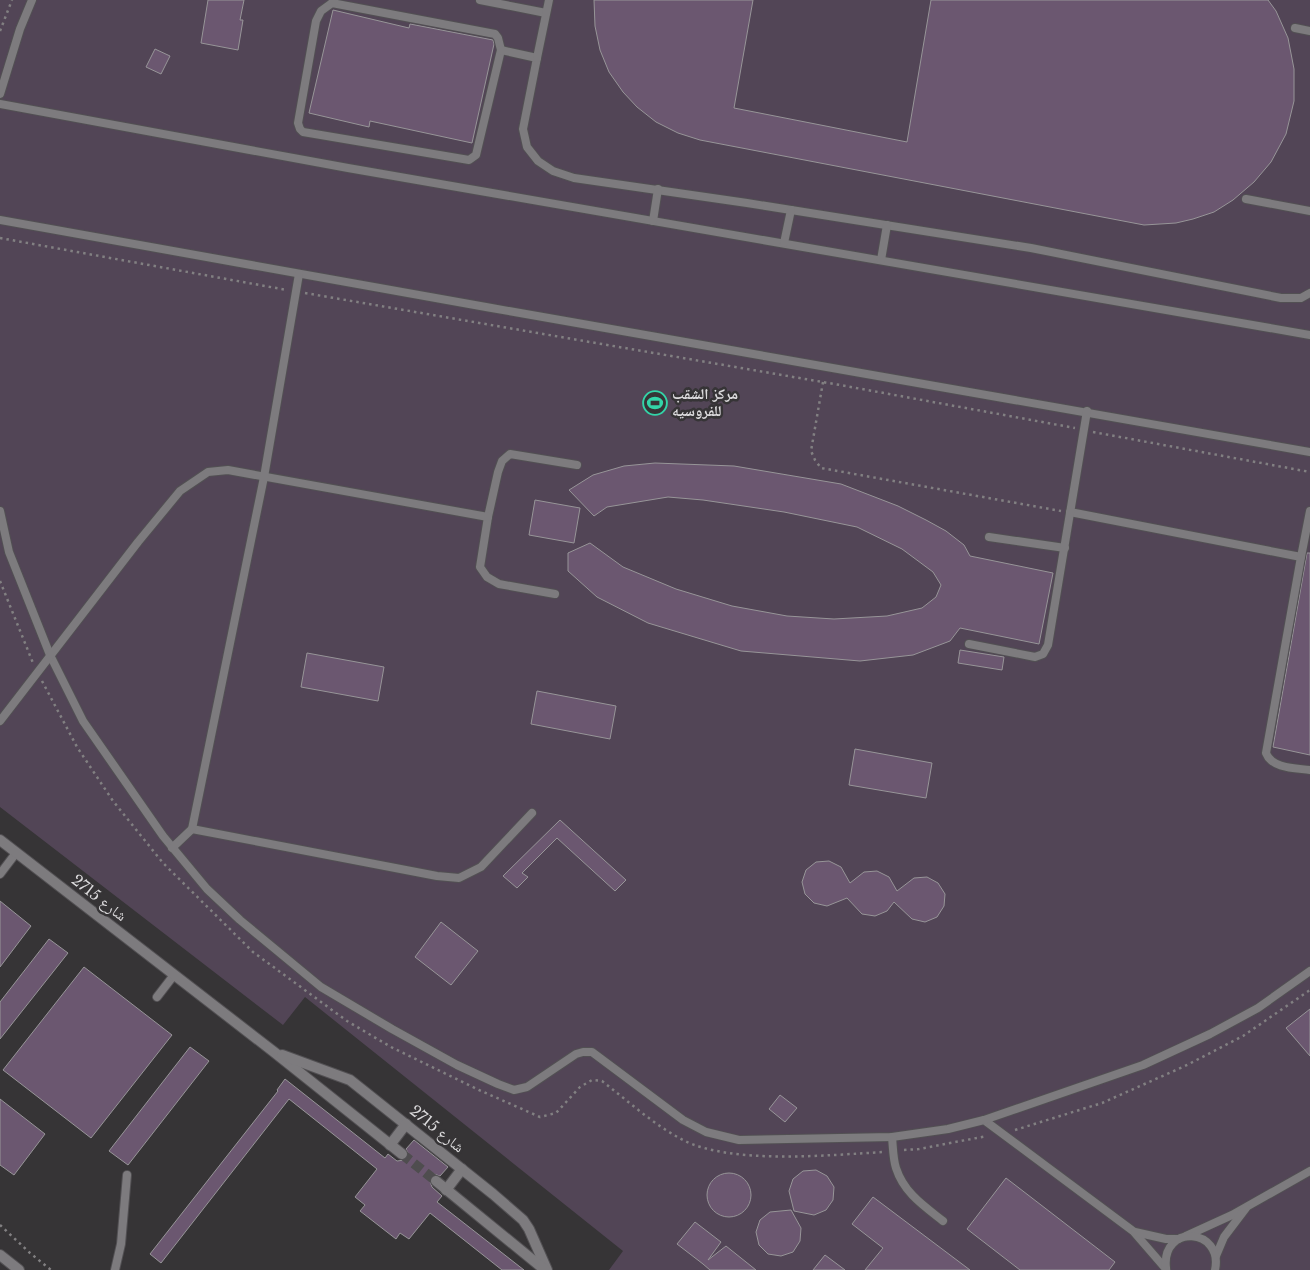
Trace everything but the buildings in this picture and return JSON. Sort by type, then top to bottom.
[{"type":"street","name":"شارع 2715","points":[[0,840],[274,1052],[402,1154]]},
{"type":"street","name":"شارع 2715","points":[[274,1052],[350,1080],[406,1124],[523,1220],[529,1229],[546,1270]]},
{"type":"street","points":[[390,1145],[406,1124]]},
{"type":"street","points":[[446,1190],[462,1169]]},
{"type":"street","name":"شارع 2715","points":[[436,1181],[546,1270]]},
{"type":"street","points":[[0,1255],[19,1270]]},
{"type":"lane","points":[[0,94],[20,30],[32,0]]},
{"type":"lane","points":[[480,0],[546,13]]},
{"type":"lane","points":[[549,0],[523,129],[527,147],[538,161],[553,171],[574,178],[658,189],[1031,248],[1281,298],[1301,298],[1310,293]]},
{"type":"lane","points":[[332,2],[495,34],[501,50],[476,155],[469,160],[303,132],[300,129],[298,123],[316,21],[321,11],[332,2]]},
{"type":"lane","points":[[1295,28],[1310,31]]},
{"type":"lane","points":[[501,50],[537,58]]},
{"type":"lane","points":[[0,104],[358,169],[1310,335]]},
{"type":"lane","points":[[653,221],[658,189]]},
{"type":"lane","points":[[1246,199],[1310,211]]},
{"type":"lane","points":[[784,243],[791,210]]},
{"type":"lane","points":[[0,220],[1310,452]]},
{"type":"lane","points":[[881,260],[886,225]]},
{"type":"lane","points":[[172,848],[192,828],[264,477],[299,274]]},
{"type":"lane","points":[[969,644],[1035,657],[1043,654],[1048,645],[1087,411]]},
{"type":"lane","points":[[555,594],[499,584],[487,577],[480,567],[488,517],[502,461],[510,454],[577,465]]},
{"type":"lane","points":[[0,721],[138,542],[180,491],[208,472],[228,470],[488,517]]},
{"type":"lane","points":[[0,511],[9,552],[50,656],[83,721],[172,848],[207,889],[240,920],[321,987],[456,1065],[514,1090],[527,1087],[576,1054],[592,1052],[683,1120],[706,1132],[739,1140],[892,1137],[948,1129],[984,1120],[1143,1065],[1210,1034],[1258,1008],[1310,971]]},
{"type":"lane","points":[[1070,512],[1301,557]]},
{"type":"lane","points":[[1310,512],[1266,753],[1268,758],[1275,764],[1310,770]]},
{"type":"lane","points":[[989,537],[1065,548]]},
{"type":"lane","points":[[192,828],[437,876],[459,878],[481,867],[532,813]]},
{"type":"lane","points":[[0,874],[16,853]]},
{"type":"lane","points":[[157,998],[174,975]]},
{"type":"lane","points":[[984,1120],[1133,1231],[1166,1270]]},
{"type":"lane","points":[[892,1137],[896,1168],[904,1185],[913,1198],[943,1222]]},
{"type":"lane","points":[[1166,1270],[1166,1252],[1171,1245],[1310,1171]]},
{"type":"lane","points":[[115,1270],[121,1244],[127,1175]]},
{"type":"lane","points":[[1216,1263],[1224,1237],[1249,1204]]},
{"type":"lane","points":[[1133,1231],[1166,1239],[1196,1236],[1205,1240],[1212,1247],[1216,1263],[1222,1270]]},
{"type":"path","points":[[0,31],[12,0]]},
{"type":"path","points":[[0,238],[823,382],[1310,472]]},
{"type":"path","points":[[823,382],[811,451],[821,468],[1070,512]]},
{"type":"path","points":[[0,581],[37,672],[77,747],[113,801],[163,863],[253,952],[347,1022],[391,1047],[479,1090],[540,1117],[556,1112],[580,1087],[592,1080],[602,1081],[668,1132],[684,1141],[711,1151],[764,1156],[919,1149],[1001,1134],[1102,1103],[1185,1066],[1243,1036],[1310,990]]},
{"type":"path","points":[[0,1225],[51,1270]]},
{"type":"shaded area","name":"مركز الشقب للفروسيه","points":[[0,0],[1310,0],[1310,1270],[609,1270],[623,1251],[305,997],[283,1025],[0,807]]},
{"type":"tunnel","points":[[402,1154],[436,1181]]},
{"type":"place","name":"مركز الشقب للفروسيه","points":[[655,403]]}]
